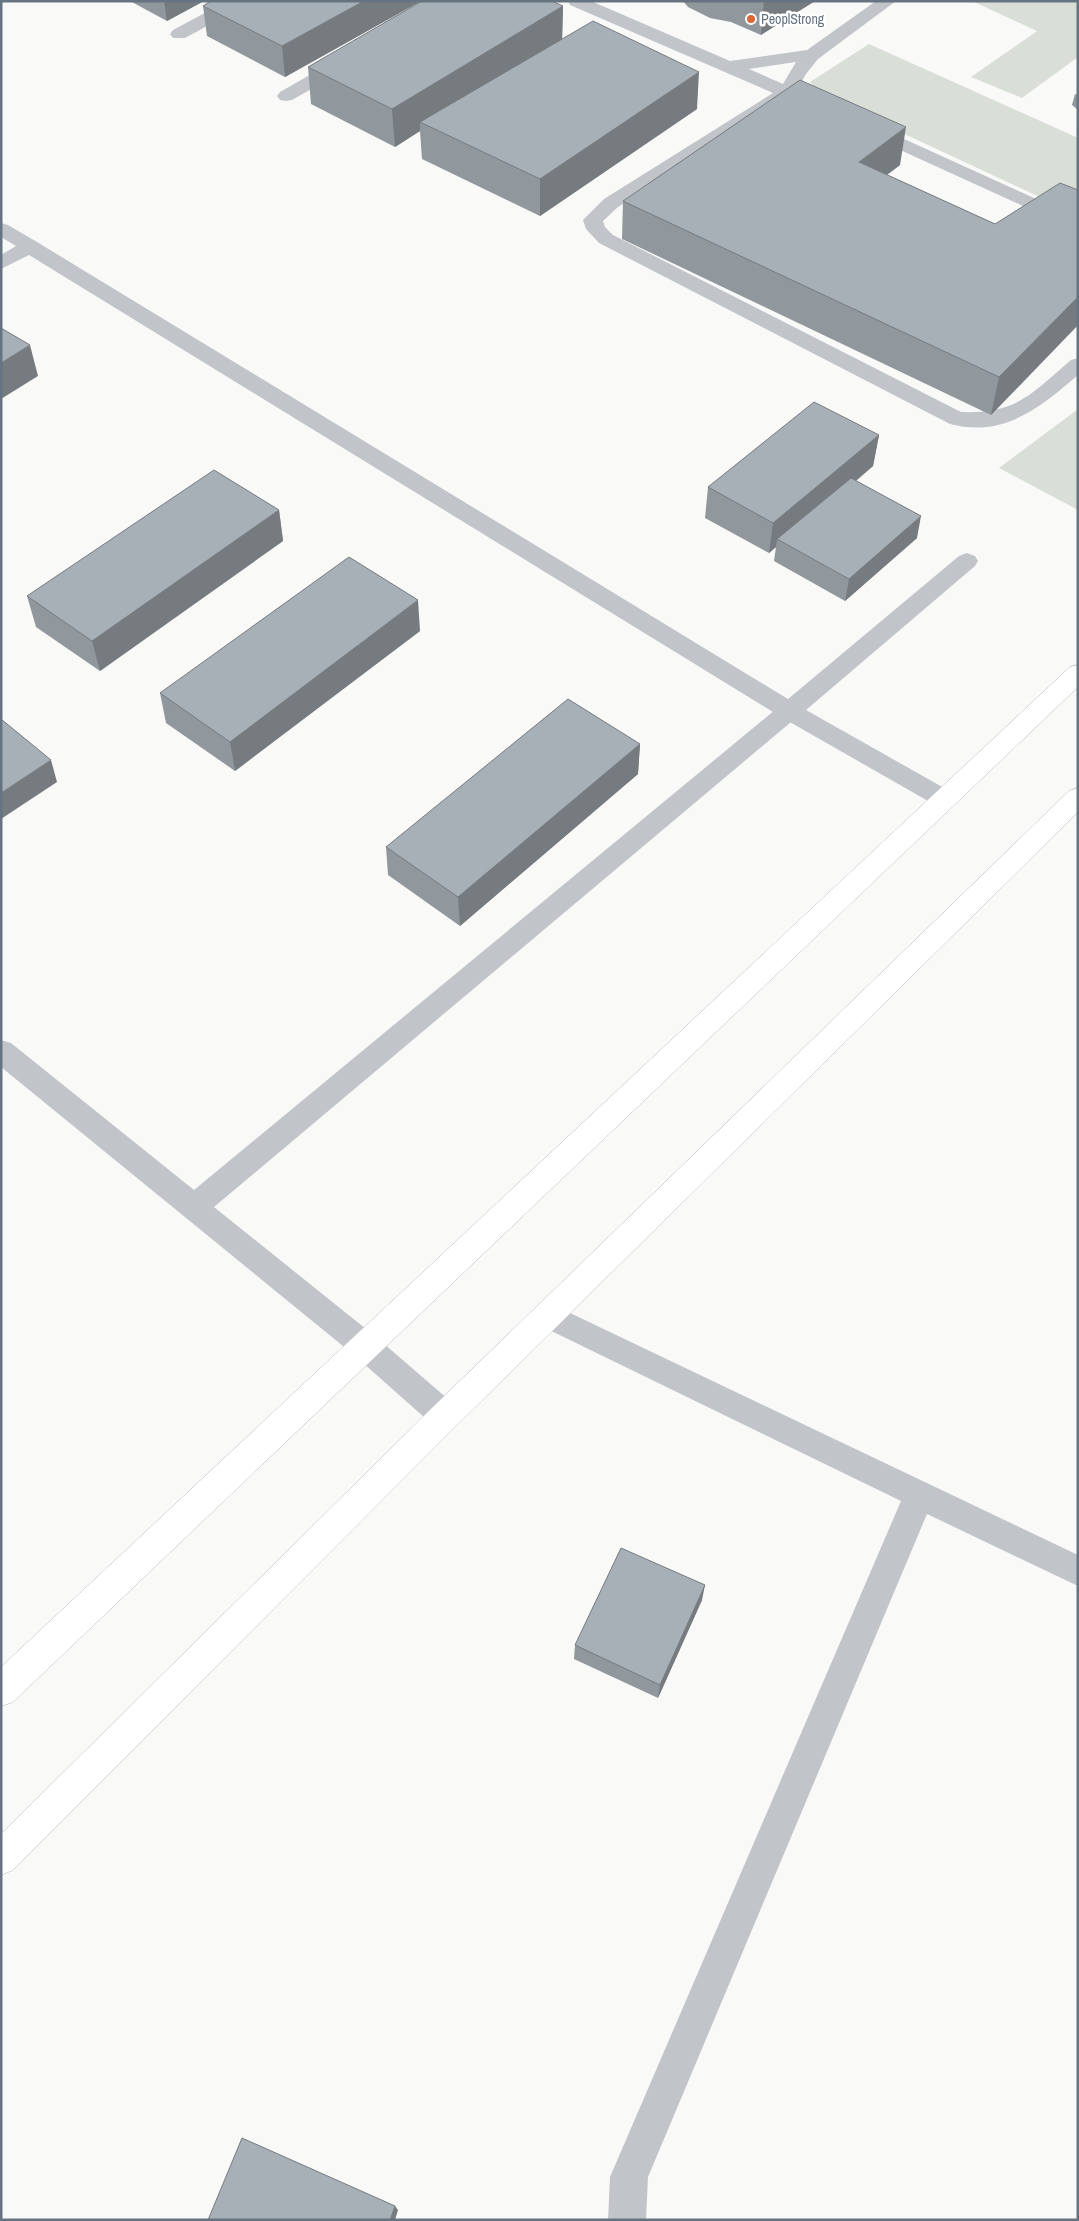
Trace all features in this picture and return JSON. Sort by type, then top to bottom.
[{"type":"main road","points":[[1,1690],[1078,673]]},
{"type":"main road","points":[[1,1858],[445,1416],[1078,797]]},
{"type":"street","points":[[179,34],[240,1]]},
{"type":"street","points":[[576,1],[813,104]]},
{"type":"street","points":[[888,1],[812,55],[786,92],[611,202],[593,220],[596,229],[606,239],[957,419],[980,421],[1002,418],[1018,413],[1078,364]]},
{"type":"street","points":[[286,96],[360,53]]},
{"type":"street","points":[[726,67],[812,55]]},
{"type":"street","points":[[857,124],[1078,225]]},
{"type":"street","points":[[1,229],[789,711],[944,799]]},
{"type":"street","points":[[1,263],[30,246]]},
{"type":"street","points":[[194,1207],[967,561]]},
{"type":"street","points":[[1,1051],[365,1346],[445,1416]]},
{"type":"street","points":[[548,1315],[1078,1571]]},
{"type":"street","points":[[627,2220],[629,2177],[919,1495]]},
{"type":"shaded area","points":[[972,1],[1078,1],[1078,57],[1022,98],[971,77],[1037,31]]},
{"type":"shaded area","points":[[869,44],[1078,138],[1078,215],[821,95],[810,82]]},
{"type":"shaded area","points":[[1078,409],[1078,510],[999,468]]},
{"type":"building","points":[[211,1],[364,1],[282,46],[203,6]]},
{"type":"building","points":[[422,1],[552,1],[563,6],[392,109],[308,67]]},
{"type":"building","points":[[593,21],[699,72],[540,179],[420,122]]},
{"type":"building","points":[[800,80],[906,127],[859,162],[995,224],[1060,183],[1078,190],[1078,297],[999,377],[623,201]]},
{"type":"building","points":[[1,328],[30,345],[1,363]]},
{"type":"building","points":[[814,402],[879,435],[773,523],[708,487]]},
{"type":"building","points":[[214,470],[279,510],[92,641],[27,596]]},
{"type":"building","points":[[851,478],[921,516],[849,579],[777,539]]},
{"type":"building","points":[[349,557],[418,600],[230,742],[160,693]]},
{"type":"building","points":[[568,699],[640,744],[458,897],[386,847]]},
{"type":"building","points":[[1,719],[51,760],[1,793]]},
{"type":"building","points":[[621,1548],[705,1585],[660,1685],[575,1645]]},
{"type":"building","points":[[242,2138],[395,2206],[390,2220],[208,2220]]},
{"type":"place","name":"PeoplStrong","points":[[751,19]]}]
